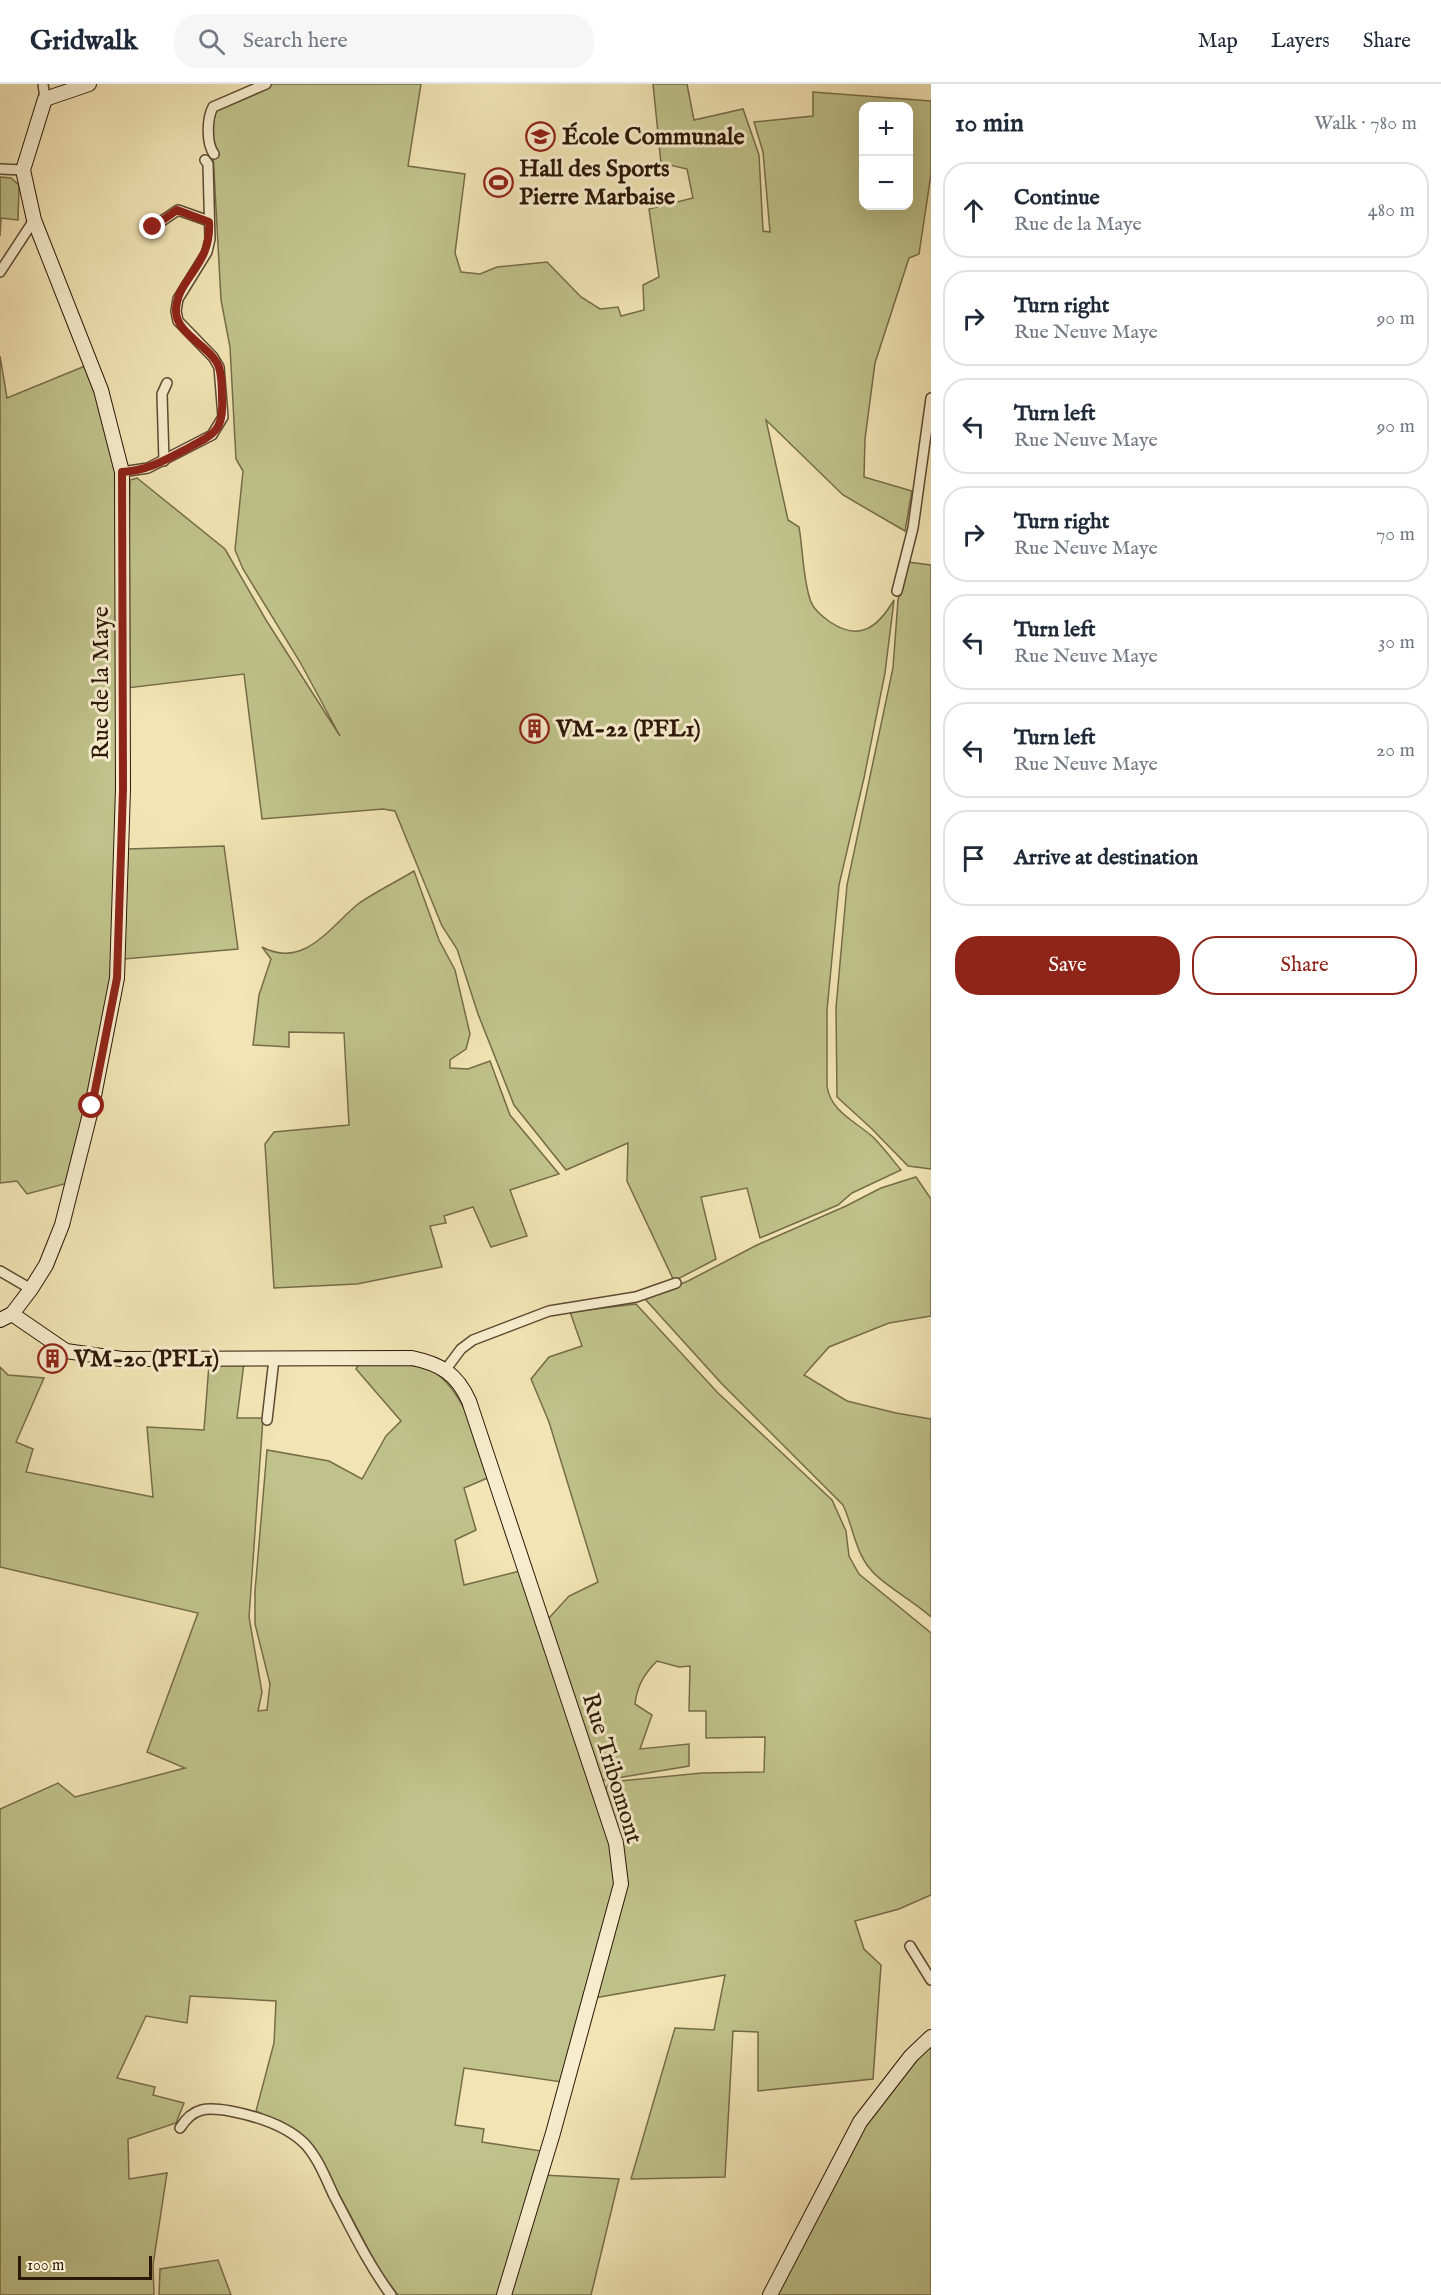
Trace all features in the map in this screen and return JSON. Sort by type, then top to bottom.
[{"type":"street","points":[[0,169],[22,170],[45,99],[43,84]]},
{"type":"street","points":[[45,99],[89,84]]},
{"type":"street","points":[[214,154],[210,146],[209,119],[213,107],[266,84]]},
{"type":"street","points":[[122,472],[136,472],[164,461],[212,435],[223,417],[219,367],[213,357],[178,321],[176,311],[178,299],[207,252],[210,239],[208,164],[205,160]]},
{"type":"street","name":"Rue de la Maye","points":[[6,1317],[31,1289],[46,1265],[67,1206],[92,1106],[117,978],[123,789],[122,472],[101,390],[34,220],[22,170]]},
{"type":"street","points":[[153,227],[177,210],[209,222]]},
{"type":"street","points":[[0,272],[34,220]]},
{"type":"street","points":[[164,461],[162,394],[167,383]]},
{"type":"street","points":[[897,591],[913,528],[931,398]]},
{"type":"street","points":[[0,1271],[31,1289]]},
{"type":"street","points":[[6,1317],[66,1352],[122,1359],[412,1358],[431,1362],[446,1369],[461,1349],[473,1340],[538,1315],[636,1297],[676,1282]]},
{"type":"street","points":[[267,1420],[274,1359]]},
{"type":"street","name":"Rue Tribomont","points":[[446,1369],[462,1385],[469,1401],[616,1843],[621,1884],[553,2133],[504,2295]]},
{"type":"street","points":[[910,1946],[931,1980]]},
{"type":"street","points":[[770,2295],[860,2122],[911,2056],[931,2037]]},
{"type":"street","points":[[180,2128],[188,2115],[198,2109],[211,2108],[256,2117],[296,2137],[310,2151],[365,2256],[391,2295]]},
{"type":"green space","points":[[270,84],[421,84],[408,166],[465,174],[455,253],[461,272],[480,274],[497,267],[547,262],[581,297],[600,309],[618,307],[621,316],[644,310],[643,285],[659,277],[649,209],[693,198],[687,169],[661,163],[653,84],[687,84],[694,120],[743,109],[759,155],[763,231],[770,232],[763,152],[754,122],[813,116],[813,92],[931,101],[931,174],[919,254],[909,258],[875,363],[865,439],[864,477],[912,491],[905,531],[843,495],[766,420],[788,520],[799,527],[806,585],[814,608],[827,620],[841,628],[859,631],[875,624],[894,600],[885,673],[839,885],[827,1010],[827,1086],[829,1095],[838,1109],[873,1137],[901,1170],[852,1193],[838,1205],[760,1238],[747,1188],[701,1197],[716,1259],[674,1281],[627,1181],[628,1143],[566,1170],[514,1105],[478,1014],[457,949],[442,926],[395,811],[383,809],[262,819],[244,674],[127,688],[130,480],[137,478],[225,549],[266,620],[340,736],[300,662],[243,569],[235,550],[243,471],[236,459],[230,347],[221,300],[211,116],[217,108]]},
{"type":"green space","points":[[0,177],[11,178],[19,185],[18,220],[1,218],[0,236]]},
{"type":"green space","points":[[0,356],[7,398],[85,366],[96,394],[117,475],[115,958],[109,1006],[68,1183],[27,1194],[17,1181],[0,1183]]},
{"type":"green space","points":[[908,562],[931,565],[931,1169],[908,1166],[837,1097],[836,1008],[847,885],[893,668],[898,600]]},
{"type":"green space","points":[[224,846],[238,949],[124,959],[128,849]]},
{"type":"green space","points":[[414,871],[439,940],[455,970],[470,1034],[466,1049],[450,1060],[450,1068],[468,1069],[490,1061],[510,1115],[559,1174],[510,1190],[527,1236],[491,1247],[473,1207],[444,1216],[446,1223],[430,1226],[442,1267],[357,1284],[274,1288],[265,1144],[274,1132],[349,1125],[344,1033],[289,1032],[289,1047],[253,1045],[259,995],[271,959],[262,947],[277,952],[291,953],[315,943],[358,904]]},
{"type":"green space","points":[[916,1177],[931,1199],[931,1316],[889,1323],[829,1347],[804,1375],[847,1401],[931,1419],[931,1617],[871,1570],[861,1555],[843,1505],[722,1384],[645,1299],[688,1281],[757,1245],[881,1188]]},
{"type":"green space","points":[[636,1304],[717,1392],[832,1500],[846,1531],[849,1556],[859,1574],[931,1633],[931,1895],[899,1909],[855,1921],[864,1949],[881,1965],[873,2079],[758,2091],[758,2032],[733,2031],[725,2177],[631,2179],[675,2028],[714,2030],[725,1975],[594,1998],[625,1896],[604,1791],[610,1782],[702,1773],[764,1772],[765,1737],[706,1738],[706,1711],[689,1711],[690,1666],[679,1667],[657,1661],[648,1671],[637,1692],[635,1704],[652,1715],[640,1749],[689,1744],[689,1766],[599,1781],[614,1849],[615,1892],[562,2082],[464,2068],[455,2125],[484,2129],[482,2142],[542,2151],[499,2295],[398,2295],[381,2273],[324,2166],[278,2122],[256,2111],[274,2043],[276,2001],[190,1996],[187,2023],[146,2016],[117,2078],[155,2087],[153,2095],[184,2103],[176,2123],[128,2139],[129,2179],[167,2173],[153,2265],[154,2295],[0,2295],[0,1809],[58,1783],[75,1797],[185,1768],[147,1752],[198,1613],[0,1567],[0,1367],[8,1375],[44,1378],[16,1442],[33,1449],[26,1472],[153,1497],[147,1427],[204,1430],[209,1364],[244,1363],[237,1418],[263,1418],[249,1617],[262,1692],[258,1711],[267,1710],[270,1684],[255,1624],[255,1591],[267,1450],[329,1461],[362,1479],[386,1436],[401,1421],[356,1369],[359,1364],[418,1366],[438,1374],[449,1385],[467,1414],[490,1477],[464,1488],[476,1530],[455,1540],[464,1585],[520,1571],[539,1629],[569,1596],[598,1582],[549,1422],[531,1379],[549,1357],[582,1346],[570,1312]]},
{"type":"green space","points":[[931,2045],[931,2295],[775,2295],[825,2196],[862,2131],[906,2072]]},
{"type":"green space","points":[[542,2175],[619,2179],[591,2295],[509,2295]]},
{"type":"green space","points":[[218,2260],[231,2295],[159,2295],[160,2269]]},
{"type":"place","name":"École Communale","points":[[541,136]]},
{"type":"place","name":"Hall des Sports Pierre Marbaise","points":[[498,182]]},
{"type":"place","name":"VM-22 (PFL1)","points":[[535,728]]},
{"type":"place","name":"VM-20 (PFL1)","points":[[53,1358]]},
{"type":"route","points":[[92,1106],[117,978],[123,789],[122,472],[136,472],[148,468],[212,435],[219,427],[223,417],[219,367],[213,357],[178,321],[176,311],[178,299],[207,252],[210,239],[209,222],[177,210],[153,227]]}]
